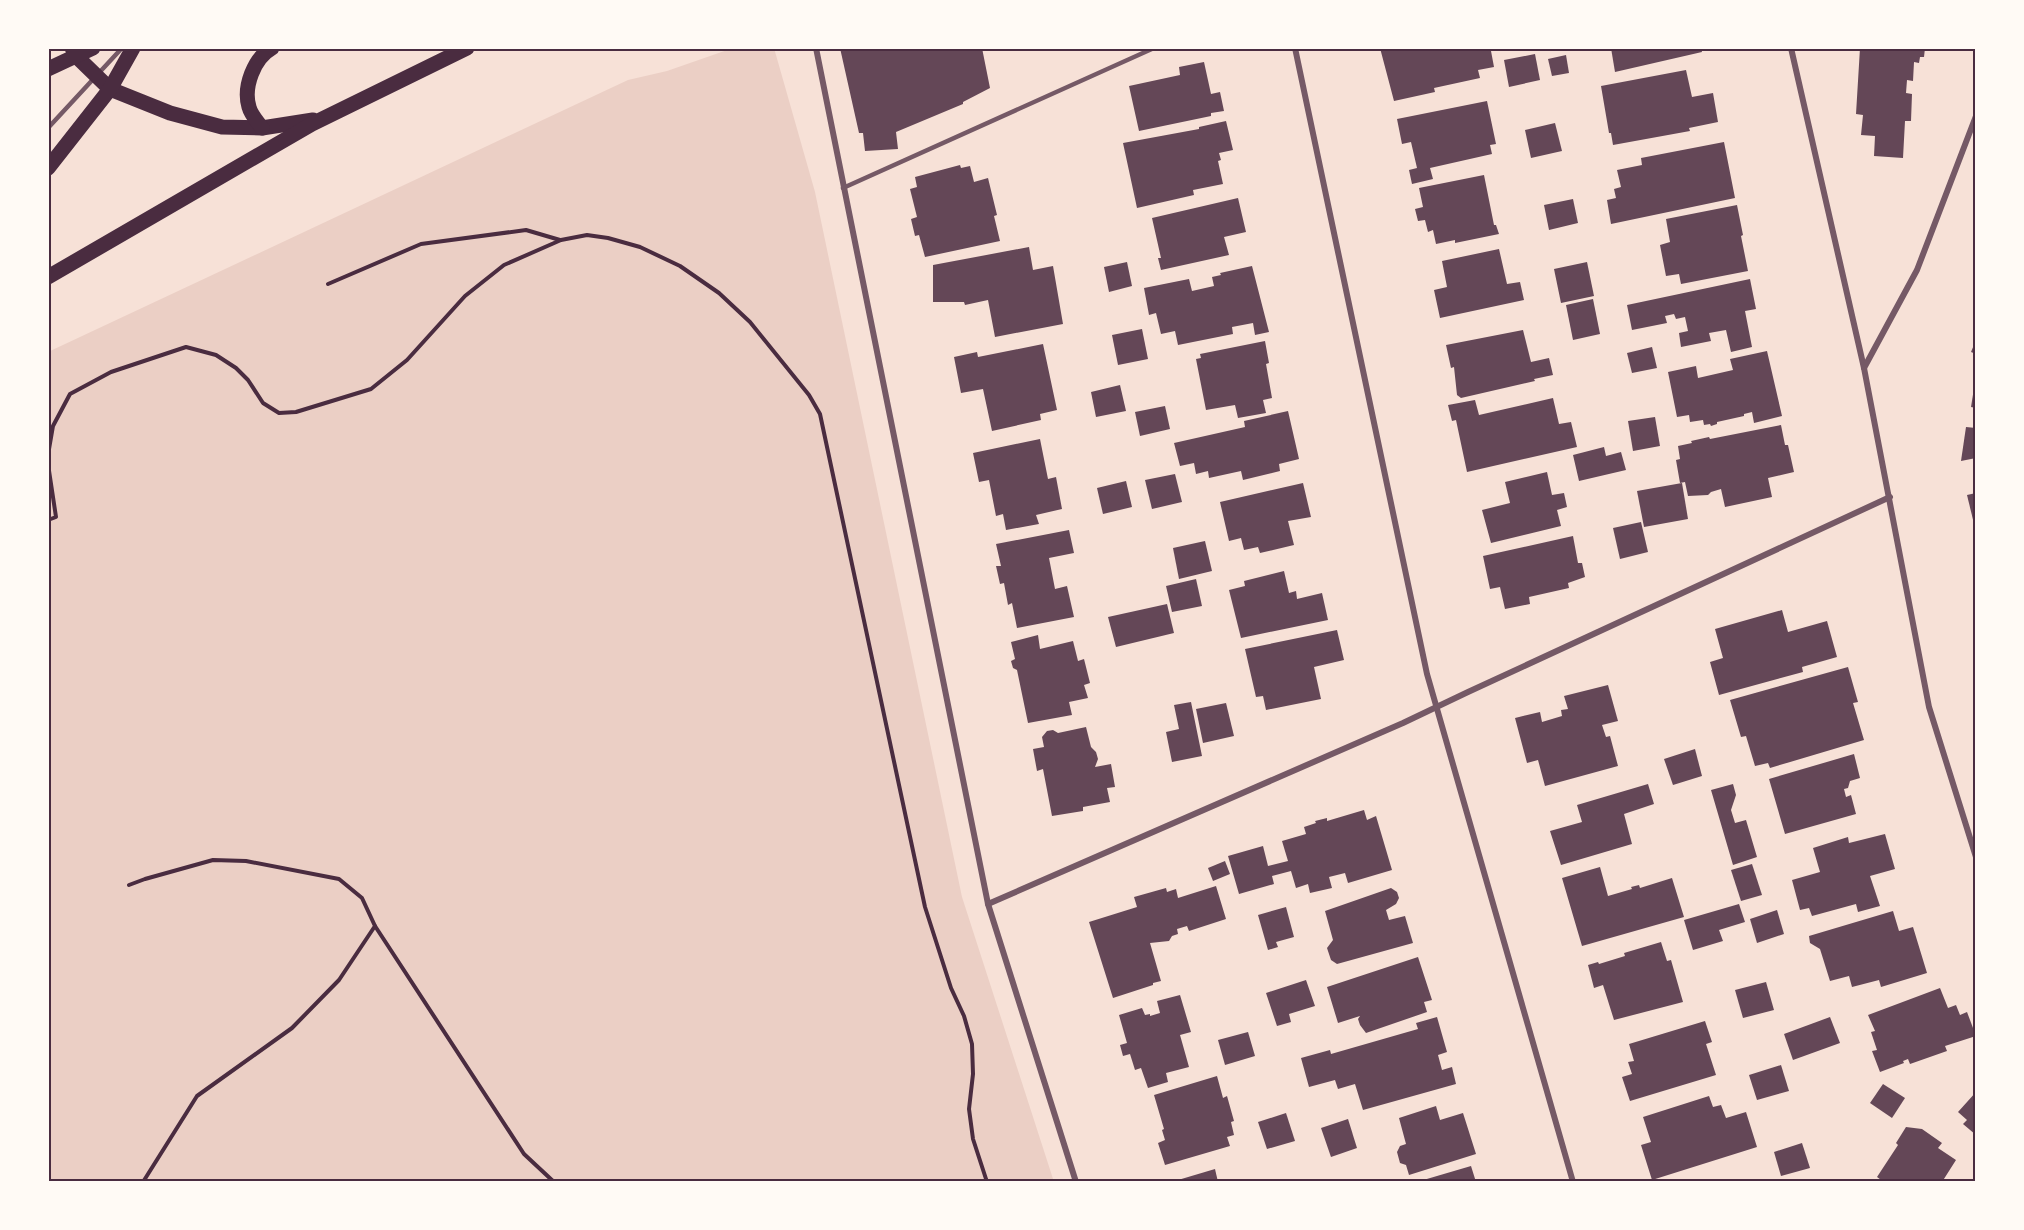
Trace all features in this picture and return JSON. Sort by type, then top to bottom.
[{"type":"main road","points":[[48,69],[74,52],[93,48]]},
{"type":"main road","points":[[48,168],[111,89],[133,48]]},
{"type":"main road","points":[[262,128],[249,109],[247,90],[253,71],[266,52],[272,48]]},
{"type":"main road","points":[[48,277],[324,118],[467,48]]},
{"type":"main road","points":[[74,52],[111,89],[170,113],[222,127],[262,128],[324,118]]},
{"type":"street","points":[[816,48],[988,904],[1076,1182]]},
{"type":"street","points":[[1295,48],[1426,674],[1573,1182]]},
{"type":"street","points":[[1791,48],[1864,368],[1929,707],[1976,857]]},
{"type":"street","points":[[1864,368],[1917,270],[1976,116]]},
{"type":"street","points":[[988,904],[1437,707],[1890,497]]},
{"type":"lane","points":[[48,128],[122,48]]},
{"type":"lane","points":[[843,188],[1154,48]]},
{"type":"path","points":[[328,284],[421,244],[526,230],[561,240]]},
{"type":"path","points":[[48,456],[53,426],[70,394],[111,372],[186,348],[216,356],[236,368],[248,380],[262,403],[279,412],[296,412],[371,389],[407,360],[465,296],[504,265],[561,240],[587,235],[640,247],[680,266],[719,293],[750,321],[809,394],[820,414],[925,907],[972,1044],[973,1084],[969,1109],[973,1139],[987,1182]]},
{"type":"path","points":[[48,464],[56,517],[48,520]]},
{"type":"path","points":[[129,885],[213,860],[246,861],[339,879],[362,898],[375,926],[524,1154],[554,1182]]},
{"type":"path","points":[[143,1182],[197,1096],[292,1028],[339,980],[375,926]]},
{"type":"shaded area","points":[[733,48],[774,48],[815,192],[962,897],[1054,1182],[48,1182],[48,352],[628,80],[667,71]]},
{"type":"building","points":[[840,48],[982,48],[990,88],[963,104],[896,132],[898,149],[865,151],[863,133],[859,133]]},
{"type":"building","points":[[1380,48],[1498,49],[1491,51],[1494,67],[1478,70],[1480,78],[1434,88],[1435,92],[1394,101]]},
{"type":"building","points":[[1611,48],[1701,48],[1702,52],[1615,72]]},
{"type":"building","points":[[1860,48],[1887,50],[1888,48],[1925,48],[1924,57],[1920,57],[1919,63],[1914,62],[1913,81],[1907,80],[1906,93],[1912,94],[1911,121],[1905,121],[1903,158],[1874,156],[1875,136],[1861,135],[1863,115],[1856,114]]},
{"type":"building","points":[[1535,54],[1540,80],[1509,87],[1504,60]]},
{"type":"building","points":[[1566,55],[1569,73],[1552,76],[1548,59]]},
{"type":"building","points":[[1204,62],[1211,94],[1220,92],[1224,111],[1211,113],[1211,116],[1139,131],[1129,86],[1180,75],[1179,67]]},
{"type":"building","points":[[1686,70],[1692,97],[1713,93],[1718,122],[1689,128],[1690,131],[1613,145],[1601,86]]},
{"type":"building","points":[[1487,101],[1496,144],[1490,145],[1492,154],[1430,168],[1433,179],[1412,184],[1409,170],[1417,168],[1411,142],[1402,144],[1397,119]]},
{"type":"building","points":[[1226,121],[1233,150],[1219,153],[1221,160],[1218,161],[1223,184],[1193,190],[1194,195],[1137,208],[1123,143],[1199,129],[1199,127]]},
{"type":"building","points":[[1555,123],[1562,151],[1531,158],[1525,130]]},
{"type":"building","points":[[1724,142],[1735,198],[1611,224],[1607,200],[1616,198],[1614,189],[1621,187],[1617,170],[1642,165],[1641,158]]},
{"type":"building","points":[[960,165],[961,168],[970,166],[974,182],[988,178],[997,215],[994,216],[1000,241],[925,257],[919,235],[915,236],[911,219],[917,217],[910,189],[917,187],[915,177]]},
{"type":"building","points":[[1484,175],[1494,225],[1499,234],[1455,243],[1455,240],[1436,244],[1433,230],[1428,232],[1425,220],[1418,221],[1415,209],[1423,207],[1419,188]]},
{"type":"building","points":[[1238,198],[1246,232],[1224,237],[1229,255],[1161,270],[1158,258],[1161,258],[1152,218]]},
{"type":"building","points":[[1573,199],[1578,223],[1549,230],[1544,205]]},
{"type":"building","points":[[1737,205],[1748,271],[1681,284],[1679,274],[1666,276],[1660,245],[1670,242],[1666,219]]},
{"type":"building","points":[[1029,247],[1033,270],[1053,266],[1063,324],[995,337],[988,300],[965,305],[964,302],[933,302],[933,265]]},
{"type":"building","points":[[1499,249],[1507,284],[1520,282],[1524,300],[1440,318],[1434,290],[1447,287],[1442,261]]},
{"type":"building","points":[[1127,262],[1132,286],[1109,292],[1104,267]]},
{"type":"building","points":[[1587,262],[1594,296],[1561,303],[1554,269]]},
{"type":"building","points":[[1252,266],[1269,332],[1255,335],[1253,323],[1232,327],[1233,334],[1178,345],[1175,331],[1161,334],[1156,313],[1149,315],[1144,288],[1189,279],[1192,291],[1214,286],[1212,277],[1221,275],[1220,273]]},
{"type":"building","points":[[1750,279],[1756,309],[1745,311],[1752,347],[1731,352],[1726,330],[1709,333],[1711,341],[1681,347],[1679,333],[1688,331],[1685,317],[1676,319],[1674,314],[1665,316],[1667,323],[1632,330],[1627,305]]},
{"type":"building","points":[[1593,299],[1600,334],[1573,340],[1566,305]]},
{"type":"building","points":[[1142,329],[1148,359],[1118,365],[1112,335]]},
{"type":"building","points":[[1523,330],[1531,362],[1549,358],[1553,375],[1461,398],[1457,395],[1454,367],[1451,368],[1446,345]]},
{"type":"building","points":[[1976,340],[1976,354],[1971,352]]},
{"type":"building","points":[[1265,341],[1269,363],[1266,364],[1272,398],[1263,400],[1266,413],[1238,418],[1235,405],[1206,410],[1196,359],[1201,358],[1200,354]]},
{"type":"building","points":[[1043,344],[1057,410],[1040,414],[1041,420],[992,431],[983,389],[961,393],[954,357],[977,352],[978,357]]},
{"type":"building","points":[[1652,347],[1657,368],[1632,373],[1627,353]]},
{"type":"building","points":[[1767,351],[1782,416],[1754,423],[1752,412],[1717,422],[1711,426],[1710,424],[1704,425],[1703,420],[1690,422],[1689,415],[1677,417],[1668,372],[1696,366],[1698,378],[1733,370],[1730,359]]},
{"type":"building","points":[[1976,382],[1976,408],[1971,407]]},
{"type":"building","points":[[1120,385],[1126,411],[1096,417],[1091,392]]},
{"type":"building","points":[[1553,398],[1559,424],[1571,422],[1577,447],[1467,472],[1456,420],[1452,421],[1448,405],[1475,400],[1479,415]]},
{"type":"building","points":[[1165,406],[1170,429],[1140,436],[1135,412]]},
{"type":"building","points":[[1288,411],[1299,459],[1279,464],[1280,471],[1243,480],[1241,471],[1209,478],[1208,471],[1196,474],[1194,463],[1180,466],[1174,443],[1245,427],[1244,421]]},
{"type":"building","points":[[1655,417],[1660,446],[1633,451],[1628,421]]},
{"type":"building","points":[[1781,425],[1794,472],[1768,478],[1772,497],[1725,507],[1721,489],[1708,495],[1688,496],[1685,482],[1680,483],[1676,460],[1680,459],[1678,446],[1709,437],[1710,439]]},
{"type":"building","points":[[1966,427],[1976,428],[1976,458],[1961,461]]},
{"type":"building","points":[[1040,439],[1048,479],[1056,477],[1062,509],[1036,515],[1039,524],[1006,530],[1003,514],[996,516],[989,480],[979,482],[973,453]]},
{"type":"building","points":[[1604,447],[1606,456],[1621,452],[1626,470],[1579,481],[1573,455]]},
{"type":"building","points":[[1547,472],[1552,495],[1564,493],[1567,507],[1557,510],[1561,526],[1491,543],[1482,510],[1510,503],[1505,482]]},
{"type":"building","points":[[1175,474],[1182,502],[1152,509],[1145,480]]},
{"type":"building","points":[[1126,481],[1132,507],[1103,514],[1097,488]]},
{"type":"building","points":[[1303,483],[1311,517],[1288,521],[1294,545],[1260,553],[1258,547],[1244,550],[1241,538],[1229,541],[1220,502]]},
{"type":"building","points":[[1682,483],[1688,519],[1644,527],[1637,491]]},
{"type":"building","points":[[1976,493],[1976,528],[1975,528],[1967,495]]},
{"type":"building","points":[[1641,522],[1648,552],[1620,559],[1613,528]]},
{"type":"building","points":[[1069,530],[1074,553],[1049,558],[1055,589],[1067,586],[1074,617],[1017,628],[1012,603],[1008,605],[1004,583],[1000,584],[996,566],[1001,566],[996,544]]},
{"type":"building","points":[[1573,536],[1578,563],[1582,563],[1585,577],[1568,583],[1569,588],[1529,597],[1530,604],[1505,609],[1500,587],[1490,589],[1483,556]]},
{"type":"building","points":[[1205,541],[1212,571],[1179,579],[1173,548]]},
{"type":"building","points":[[1284,571],[1289,593],[1296,591],[1297,599],[1322,593],[1328,620],[1241,638],[1229,590],[1245,586],[1244,581]]},
{"type":"building","points":[[1196,579],[1202,606],[1172,612],[1166,586]]},
{"type":"building","points":[[1167,604],[1174,633],[1116,647],[1108,617]]},
{"type":"building","points":[[1782,610],[1788,632],[1827,621],[1837,657],[1802,667],[1803,672],[1719,695],[1710,662],[1723,658],[1715,629]]},
{"type":"building","points":[[1337,630],[1344,660],[1314,667],[1321,699],[1266,710],[1263,696],[1256,697],[1245,649]]},
{"type":"building","points":[[1038,635],[1040,649],[1073,641],[1078,661],[1084,659],[1090,683],[1084,685],[1088,698],[1069,702],[1072,715],[1028,723],[1017,670],[1013,668],[1011,661],[1015,659],[1011,642]]},
{"type":"building","points":[[1848,667],[1858,702],[1853,703],[1864,740],[1770,768],[1768,763],[1755,766],[1746,736],[1741,737],[1730,700]]},
{"type":"building","points":[[1608,685],[1618,721],[1602,725],[1606,737],[1610,736],[1618,766],[1545,786],[1538,760],[1527,763],[1515,718],[1540,712],[1542,722],[1562,716],[1561,710],[1568,709],[1564,696]]},
{"type":"building","points":[[1191,702],[1202,756],[1172,762],[1166,732],[1179,729],[1174,705]]},
{"type":"building","points":[[1226,703],[1234,736],[1203,743],[1196,709]]},
{"type":"building","points":[[1086,727],[1091,747],[1098,759],[1095,767],[1111,764],[1115,787],[1107,788],[1110,802],[1083,807],[1083,811],[1052,816],[1043,769],[1037,771],[1033,749],[1044,747],[1042,737],[1047,731],[1053,730],[1058,733]]},
{"type":"building","points":[[1695,749],[1702,776],[1673,785],[1664,759]]},
{"type":"building","points":[[1854,754],[1860,778],[1850,781],[1848,788],[1844,789],[1846,797],[1851,795],[1856,814],[1785,834],[1769,779]]},
{"type":"building","points":[[1648,784],[1654,804],[1624,814],[1632,844],[1561,865],[1550,831],[1582,822],[1577,805]]},
{"type":"building","points":[[1733,784],[1736,795],[1731,810],[1735,823],[1746,820],[1757,857],[1733,865],[1711,790]]},
{"type":"building","points":[[1364,810],[1367,820],[1376,816],[1392,870],[1348,883],[1345,873],[1329,877],[1332,888],[1310,893],[1308,884],[1296,888],[1291,871],[1272,876],[1274,884],[1239,894],[1228,856],[1263,846],[1268,866],[1288,861],[1282,841],[1306,834],[1304,827],[1316,823],[1315,821],[1327,818],[1327,821]]},
{"type":"building","points":[[1885,834],[1895,869],[1870,876],[1880,906],[1858,912],[1856,904],[1812,916],[1809,908],[1800,910],[1792,880],[1820,872],[1813,848],[1848,837],[1849,843]]},
{"type":"building","points":[[1225,861],[1230,874],[1213,881],[1208,868]]},
{"type":"building","points":[[1752,864],[1762,895],[1741,901],[1731,870]]},
{"type":"building","points":[[1600,867],[1608,896],[1632,889],[1631,887],[1639,885],[1640,888],[1672,878],[1684,917],[1582,946],[1562,878]]},
{"type":"building","points":[[1216,886],[1226,919],[1189,931],[1187,926],[1177,929],[1178,934],[1172,936],[1169,941],[1150,943],[1161,981],[1113,998],[1089,922],[1137,907],[1134,897],[1166,888],[1167,892],[1176,889],[1178,898]]},
{"type":"building","points":[[1391,888],[1397,892],[1399,898],[1396,904],[1386,910],[1389,920],[1405,916],[1413,943],[1337,964],[1331,960],[1327,948],[1333,940],[1325,911]]},
{"type":"building","points":[[1739,904],[1745,922],[1719,930],[1723,941],[1693,950],[1684,920]]},
{"type":"building","points":[[1286,907],[1294,937],[1276,942],[1278,947],[1268,950],[1258,915]]},
{"type":"building","points":[[1777,910],[1784,934],[1757,943],[1750,919]]},
{"type":"building","points":[[1893,911],[1899,931],[1913,927],[1927,973],[1881,987],[1879,980],[1852,987],[1849,976],[1830,981],[1820,949],[1810,943],[1809,936]]},
{"type":"building","points":[[1661,942],[1667,961],[1671,960],[1683,1002],[1614,1020],[1603,985],[1594,988],[1588,965],[1625,956],[1624,953]]},
{"type":"building","points":[[1418,957],[1432,1000],[1424,1002],[1427,1012],[1366,1033],[1360,1025],[1358,1019],[1360,1016],[1338,1023],[1327,987]]},
{"type":"building","points":[[1306,980],[1315,1006],[1289,1014],[1291,1022],[1277,1026],[1266,993]]},
{"type":"building","points":[[1766,982],[1774,1010],[1743,1018],[1735,990]]},
{"type":"building","points":[[1940,988],[1948,1008],[1956,1005],[1960,1015],[1967,1012],[1976,1036],[1945,1046],[1947,1051],[1910,1064],[1908,1059],[1903,1061],[1904,1063],[1880,1072],[1872,1051],[1877,1050],[1871,1032],[1875,1031],[1868,1015]]},
{"type":"building","points":[[1180,995],[1191,1032],[1180,1035],[1189,1067],[1166,1073],[1168,1082],[1148,1088],[1141,1068],[1135,1070],[1130,1054],[1123,1056],[1120,1045],[1127,1043],[1119,1015],[1142,1008],[1145,1015],[1160,1013],[1157,1001]]},
{"type":"building","points":[[1437,1017],[1447,1052],[1438,1055],[1442,1070],[1452,1067],[1456,1084],[1363,1110],[1355,1084],[1338,1089],[1335,1080],[1309,1087],[1301,1058],[1330,1050],[1331,1054],[1418,1029],[1416,1023]]},
{"type":"building","points":[[1830,1017],[1840,1043],[1793,1060],[1784,1034]]},
{"type":"building","points":[[1705,1021],[1712,1042],[1706,1044],[1716,1075],[1630,1101],[1622,1077],[1632,1074],[1628,1062],[1634,1061],[1629,1044]]},
{"type":"building","points":[[1248,1032],[1255,1056],[1225,1065],[1218,1040]]},
{"type":"building","points":[[1781,1065],[1789,1091],[1757,1100],[1749,1075]]},
{"type":"building","points":[[1217,1076],[1223,1098],[1227,1096],[1234,1121],[1231,1122],[1234,1135],[1227,1137],[1230,1146],[1165,1165],[1158,1143],[1165,1140],[1162,1130],[1164,1129],[1154,1095]]},
{"type":"building","points":[[1883,1084],[1905,1098],[1892,1118],[1870,1103]]},
{"type":"building","points":[[1976,1092],[1976,1135],[1963,1124],[1967,1120],[1958,1112]]},
{"type":"building","points":[[1709,1096],[1713,1107],[1721,1105],[1726,1118],[1746,1112],[1757,1147],[1652,1180],[1641,1145],[1651,1142],[1643,1117]]},
{"type":"building","points":[[1436,1106],[1440,1120],[1463,1113],[1476,1154],[1409,1175],[1406,1165],[1400,1163],[1397,1152],[1400,1146],[1406,1144],[1399,1118]]},
{"type":"building","points":[[1286,1113],[1295,1141],[1267,1149],[1258,1122]]},
{"type":"building","points":[[1348,1119],[1357,1148],[1331,1157],[1321,1128]]},
{"type":"building","points":[[1906,1127],[1922,1129],[1942,1143],[1938,1148],[1956,1160],[1942,1182],[1884,1182],[1877,1177],[1898,1145],[1896,1143]]},
{"type":"building","points":[[1802,1143],[1810,1168],[1781,1176],[1774,1152]]},
{"type":"building","points":[[1471,1166],[1476,1182],[1420,1182],[1420,1181]]},
{"type":"building","points":[[1215,1169],[1218,1182],[1179,1182],[1178,1180]]}]
